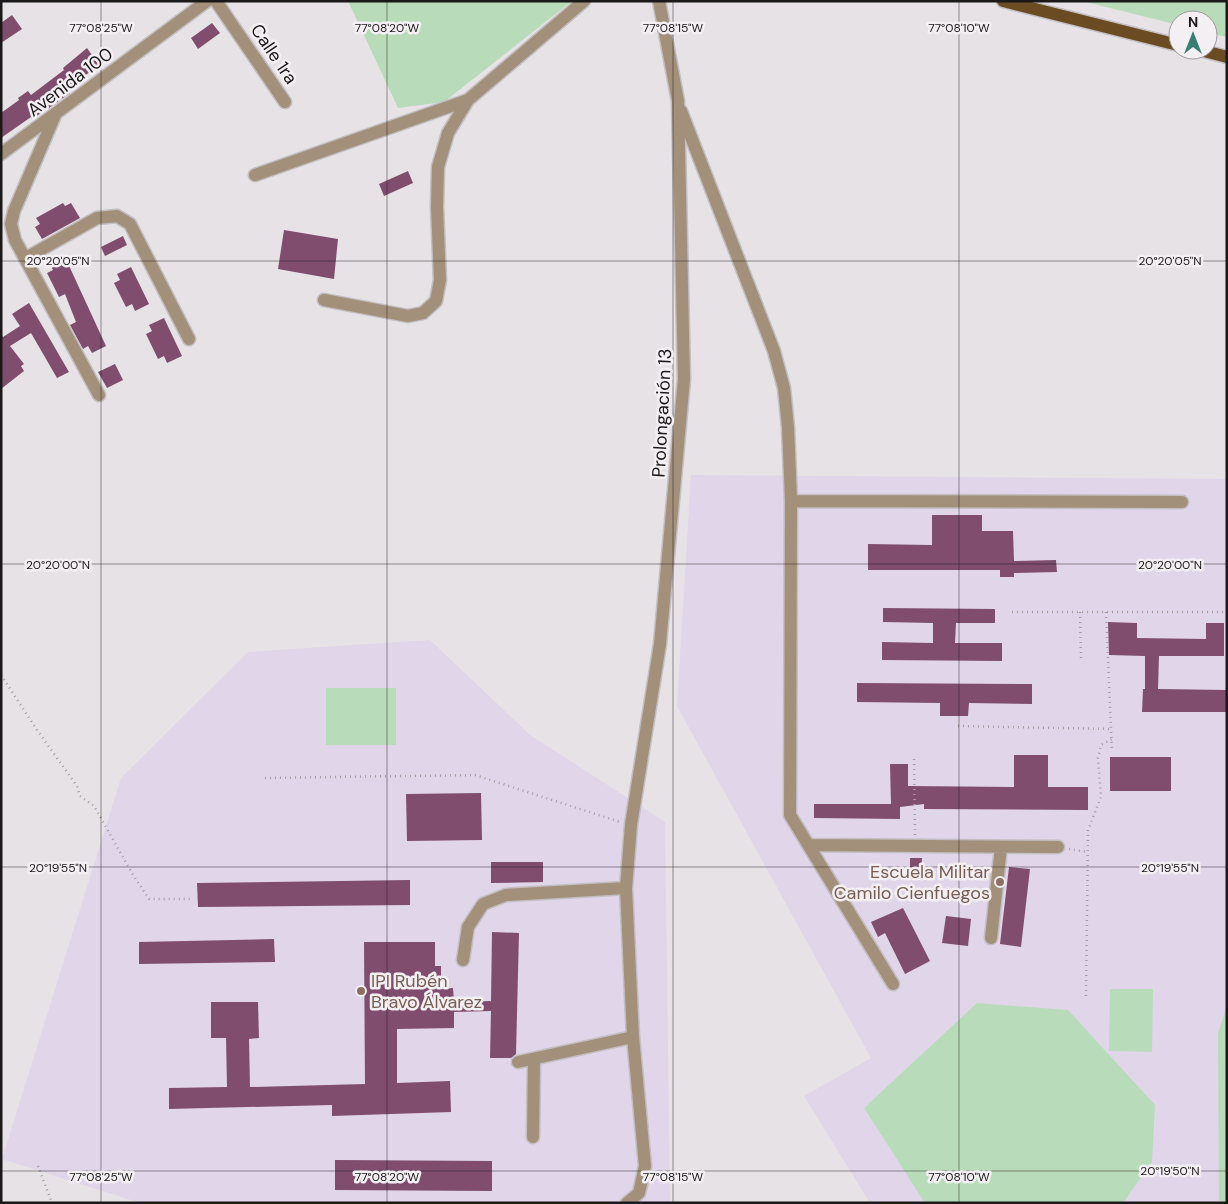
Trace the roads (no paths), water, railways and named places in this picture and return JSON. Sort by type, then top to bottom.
[{"type":"main road","points":[[1003,1],[1168,42]]},
{"type":"street","name":"Avenida 100","points":[[1,154],[207,1]]},
{"type":"street","name":"Calle 1ra","points":[[216,1],[285,102]]},
{"type":"street","points":[[324,300],[408,316],[423,313],[436,300],[440,280],[437,207],[438,167],[448,133],[468,100],[584,1]]},
{"type":"street","name":"Prolongación 13","points":[[627,1203],[639,1193],[645,1166],[632,1037],[626,888],[631,825],[660,644],[684,379],[678,101],[659,1]]},
{"type":"street","points":[[255,175],[468,100]]},
{"type":"street","points":[[678,101],[774,351],[784,388],[788,427],[791,500],[790,815],[893,984]]},
{"type":"street","points":[[56,114],[14,211],[12,224],[14,240],[26,258],[99,395]]},
{"type":"street","points":[[26,258],[97,218],[117,216],[130,224],[189,339]]},
{"type":"street","points":[[791,500],[1182,502]]},
{"type":"street","points":[[809,846],[1058,847]]},
{"type":"street","points":[[991,938],[1001,846]]},
{"type":"street","points":[[464,960],[468,927],[483,904],[506,895],[626,888]]},
{"type":"street","points":[[518,1062],[632,1037]]},
{"type":"street","points":[[533,1137],[534,1059]]},
{"type":"place","name":"Escuela Militar Camilo Cienfuegos","points":[[1000,882]]},
{"type":"place","name":"IPI Rubén Bravo Álvarez","points":[[361,991]]}]
